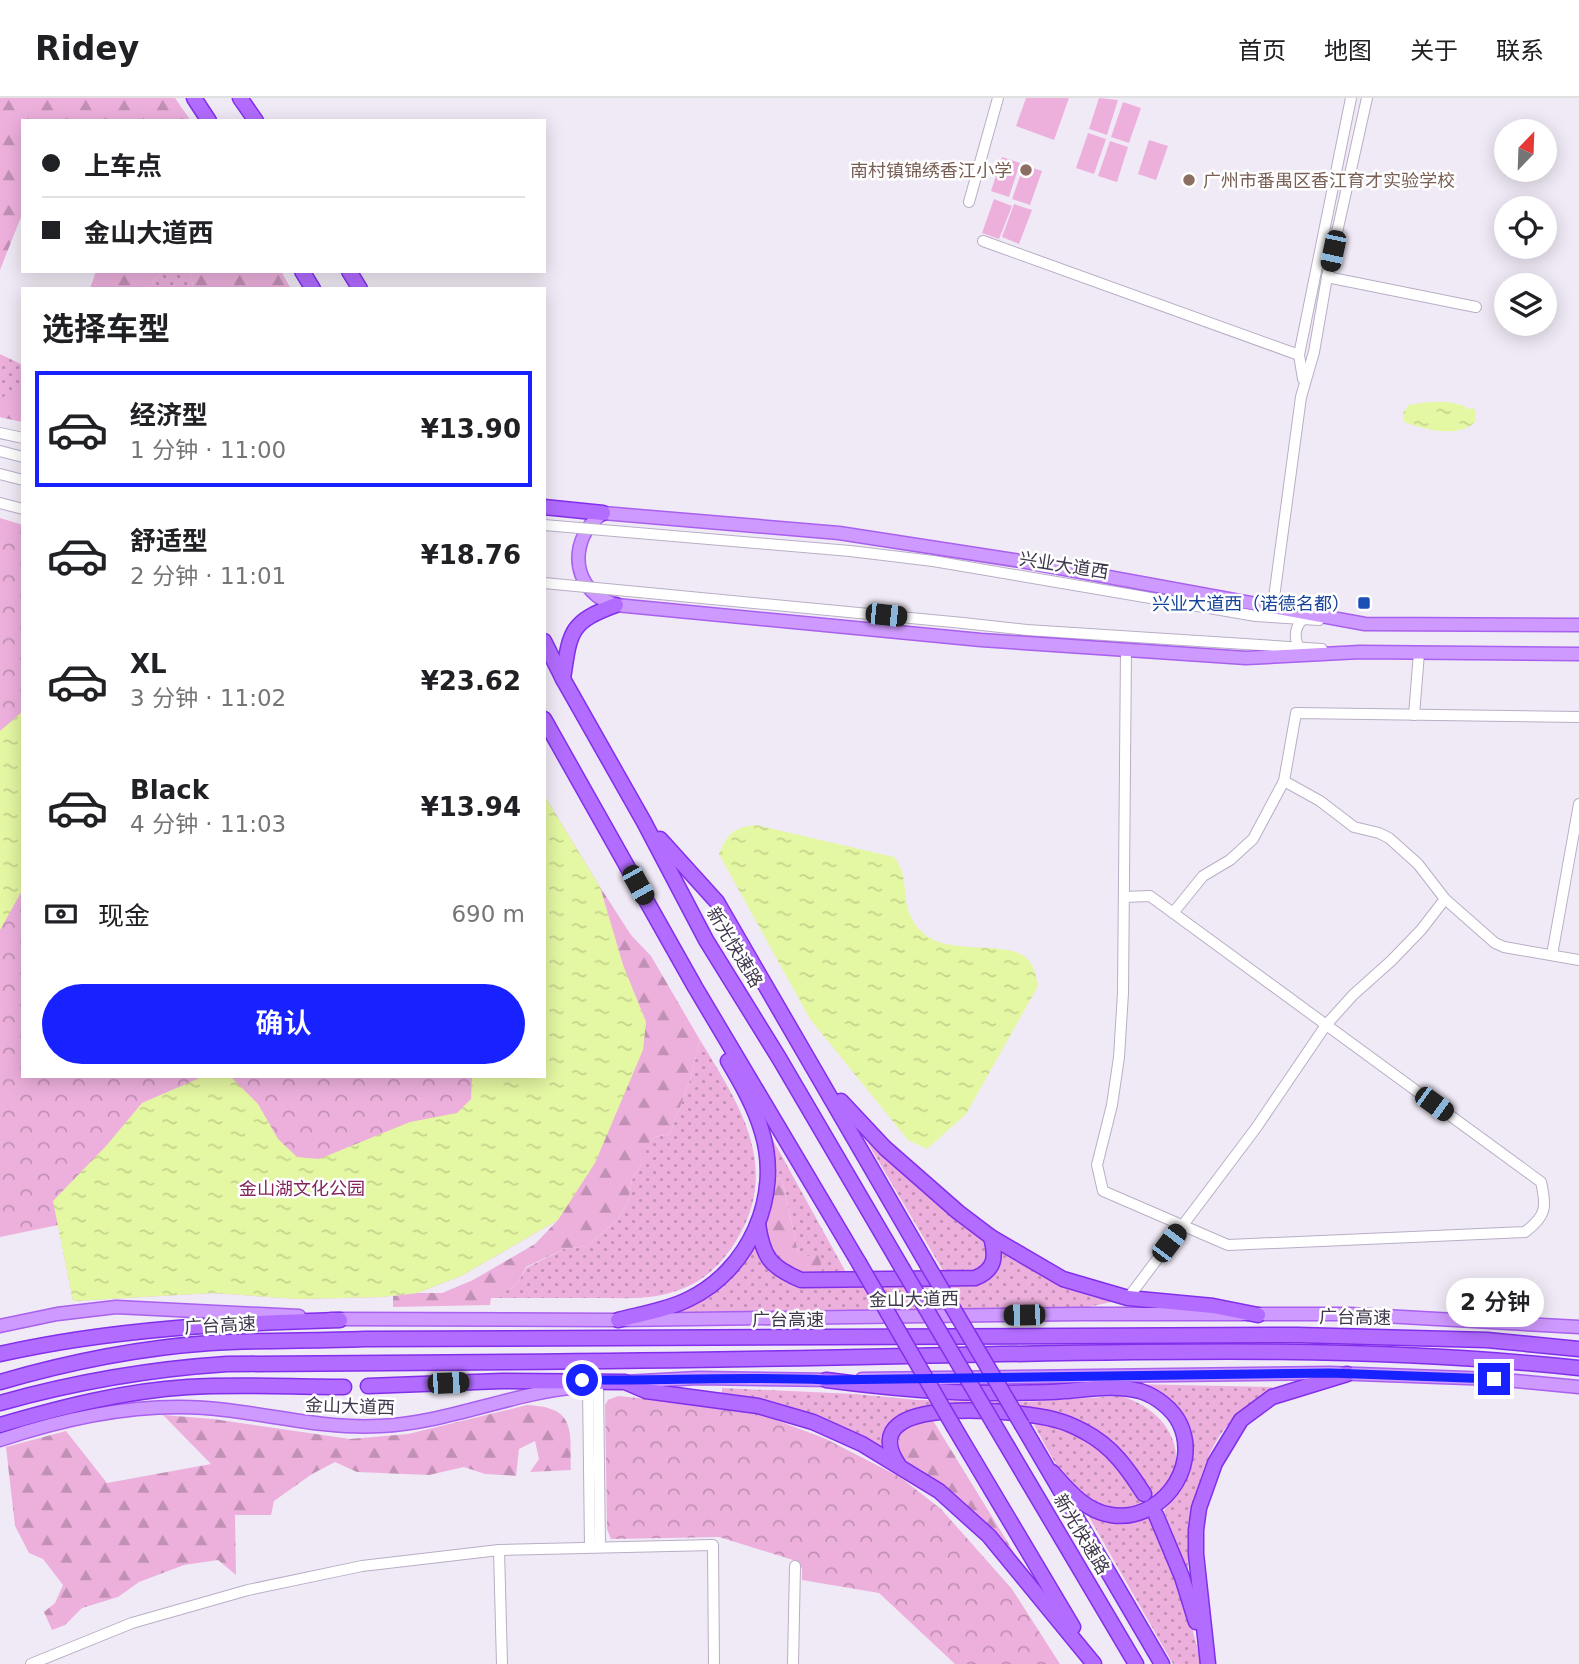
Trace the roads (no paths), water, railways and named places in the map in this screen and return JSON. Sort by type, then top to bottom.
[{"type":"highway","points":[[194,98],[208,119]]},
{"type":"highway","points":[[240,98],[255,119]]},
{"type":"highway","points":[[546,507],[603,513]]},
{"type":"highway","points":[[563,679],[568,643],[580,621],[595,612],[616,605]]},
{"type":"highway","name":"新光快速路","points":[[546,645],[645,822],[706,940],[779,1058],[1136,1664]]},
{"type":"highway","points":[[546,723],[695,987],[1095,1664]]},
{"type":"highway","points":[[645,822],[717,902],[1162,1664]]},
{"type":"highway","points":[[618,1320],[673,1305],[711,1286],[742,1255],[758,1222],[768,1175],[763,1133],[746,1092],[660,944],[638,885]]},
{"type":"highway","points":[[818,1073],[885,1148],[948,1204],[991,1237],[1063,1279],[1128,1297],[1213,1306],[1258,1315]]},
{"type":"highway","points":[[758,1222],[762,1248],[771,1263],[801,1280],[975,1278],[984,1275],[996,1257],[991,1237]]},
{"type":"highway","points":[[0,1354],[68,1341],[177,1328],[340,1320]]},
{"type":"highway","name":"广台高速","points":[[0,1382],[79,1361],[166,1347],[211,1343],[340,1340],[1297,1335],[1487,1340],[1579,1349]]},
{"type":"highway","name":"广台高速","points":[[0,1403],[114,1376],[188,1366],[227,1364],[602,1362],[1179,1352],[1409,1355],[1579,1367]]},
{"type":"highway","points":[[1207,1659],[1196,1530],[1199,1508],[1215,1463],[1241,1420],[1272,1397],[1347,1374]]},
{"type":"highway","points":[[826,1380],[915,1391],[989,1393],[1131,1389],[1155,1398],[1170,1410],[1180,1424],[1186,1446],[1184,1466],[1177,1485],[1152,1506],[1122,1516],[1110,1515],[1085,1505],[1073,1496],[1052,1472]]},
{"type":"highway","points":[[368,1386],[502,1381],[625,1382],[646,1391],[733,1401],[789,1413],[862,1444],[939,1491],[989,1536],[1095,1664]]},
{"type":"highway","points":[[0,1425],[72,1405],[152,1391],[189,1387],[344,1387]]},
{"type":"highway","points":[[898,1464],[893,1457],[891,1437],[894,1428],[901,1422],[931,1413],[998,1411],[1057,1420],[1084,1431],[1116,1455],[1144,1494]]},
{"type":"highway","points":[[1156,1516],[1182,1577],[1207,1659]]},
{"type":"main road","points":[[1365,624],[1021,561],[839,533],[603,513],[592,521],[582,536],[578,551],[586,584],[597,596],[616,605],[981,640],[1246,659],[1360,652],[1579,654]]},
{"type":"main road","name":"兴业大道西","points":[[1365,624],[1579,625]]},
{"type":"main road","name":"金山大道西","points":[[0,1326],[79,1311],[144,1307],[340,1320],[1349,1314],[1579,1327]]},
{"type":"main road","points":[[1511,1322],[1579,1320]]},
{"type":"main road","name":"金山大道西","points":[[0,1440],[82,1418],[158,1408],[225,1409],[295,1421],[351,1426],[403,1425],[531,1395],[593,1385],[709,1378],[826,1380],[1128,1374],[1347,1374],[1494,1379],[1576,1387]]},
{"type":"street","points":[[969,202],[998,98]]},
{"type":"street","points":[[1304,382],[1299,355],[1350,98]]},
{"type":"street","points":[[1273,606],[1304,382],[1314,352],[1327,277],[1367,98]]},
{"type":"street","points":[[983,241],[1299,355]]},
{"type":"street","points":[[1327,277],[1476,307]]},
{"type":"street","points":[[0,433],[21,438]]},
{"type":"street","points":[[0,452],[21,457]]},
{"type":"street","points":[[0,474],[21,479]]},
{"type":"street","points":[[0,503],[21,508]]},
{"type":"street","name":"兴业大道西","points":[[546,525],[850,551],[933,561],[1255,616],[1365,624]]},
{"type":"street","points":[[546,583],[1027,630],[1360,652]]},
{"type":"street","points":[[1300,648],[1295,640],[1297,626],[1303,619]]},
{"type":"street","points":[[1124,897],[1150,896],[1541,1182],[1545,1202],[1540,1220],[1525,1232],[1228,1245],[1103,1191],[1097,1166],[1112,1105],[1119,1057],[1123,993],[1126,650]]},
{"type":"street","points":[[1414,715],[1419,653]]},
{"type":"street","points":[[1173,913],[1203,876],[1230,860],[1253,839],[1284,781],[1296,713],[1579,717]]},
{"type":"street","points":[[1284,781],[1320,801],[1354,827],[1389,838],[1418,864],[1445,899],[1495,943],[1504,947],[1579,960]]},
{"type":"street","points":[[1552,956],[1579,804]]},
{"type":"street","points":[[1128,1297],[1256,1128],[1326,1025],[1353,995],[1421,930],[1445,899]]},
{"type":"street","points":[[593,1385],[595,1547]]},
{"type":"street","points":[[30,1664],[132,1623],[248,1590],[362,1566],[499,1550],[713,1545],[714,1664]]},
{"type":"street","points":[[499,1550],[502,1664]]},
{"type":"street","points":[[793,1664],[795,1566]]},
{"type":"water","points":[[1448,402],[1465,406],[1466,409],[1473,408],[1475,422],[1459,430],[1440,431],[1404,422],[1403,413],[1409,405]]},
{"type":"water","points":[[21,713],[21,893],[0,930],[0,731]]},
{"type":"water","name":"金山湖文化公园","points":[[546,798],[600,887],[623,965],[646,1022],[643,1050],[595,1163],[558,1220],[461,1276],[417,1293],[382,1297],[298,1299],[213,1293],[73,1301],[53,1201],[106,1146],[142,1103],[199,1078],[232,1078],[258,1104],[278,1139],[297,1157],[319,1159],[410,1122],[457,1113],[471,1099],[472,1078],[546,1078]]},
{"type":"water","points":[[756,825],[894,857],[900,867],[912,919],[930,938],[940,943],[1017,952],[1033,966],[1038,986],[966,1114],[927,1149],[908,1140],[810,1019],[719,854],[732,833]]},
{"type":"place","name":"南村镇锦绣香江小学","points":[[1026,170]]},
{"type":"place","name":"广州市番禺区香江育才实验学校","points":[[1189,180]]},
{"type":"place","name":"兴业大道西（诺德名都）","points":[[1364,603]]}]
